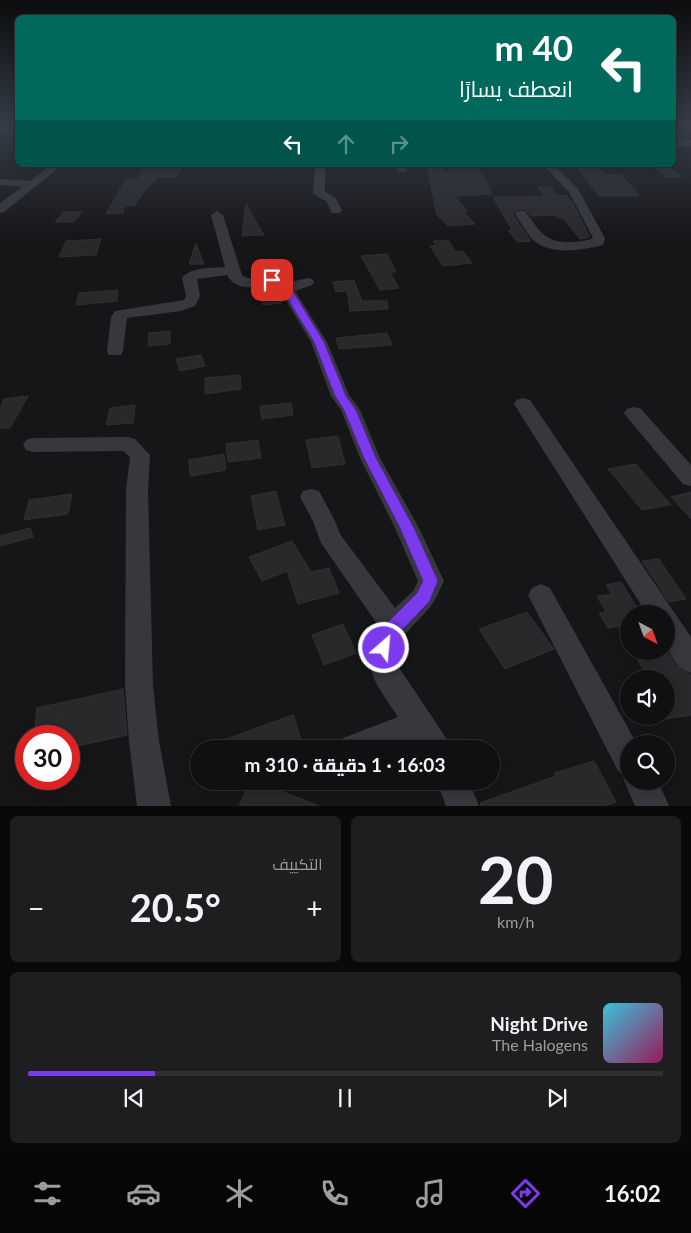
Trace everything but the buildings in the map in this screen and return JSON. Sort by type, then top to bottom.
[{"type":"street","points":[[0,210],[53,167]]},
{"type":"street","points":[[320,167],[319,194],[331,199],[336,210]]},
{"type":"street","points":[[521,214],[540,239],[548,243],[559,245],[598,242],[599,238],[574,191],[550,167]]},
{"type":"street","points":[[0,182],[30,184]]},
{"type":"street","points":[[217,215],[234,277],[239,282],[277,280],[297,286],[340,396],[350,410],[370,458],[407,528],[431,581],[423,597],[394,627],[384,648],[383,662],[388,676],[427,736],[405,740]]},
{"type":"street","points":[[115,351],[119,317],[122,314],[181,306],[190,303],[193,296],[189,278],[193,275],[232,270]]},
{"type":"street","points":[[523,404],[655,605]]},
{"type":"street","points":[[634,413],[691,479]]},
{"type":"street","points":[[33,445],[128,444],[140,455],[136,490],[139,686],[144,741],[154,806]]},
{"type":"street","points":[[312,497],[324,521],[329,537],[394,627]]},
{"type":"street","points":[[541,595],[620,743]]},
{"type":"street","points":[[675,636],[691,660]]},
{"type":"street","points":[[457,790],[463,806]]},
{"type":"street","points":[[645,790],[653,806]]},
{"type":"route","points":[[272,280],[280,282],[287,290],[319,342],[340,396],[350,410],[370,458],[407,528],[431,581],[423,597],[394,627],[384,648]]}]
